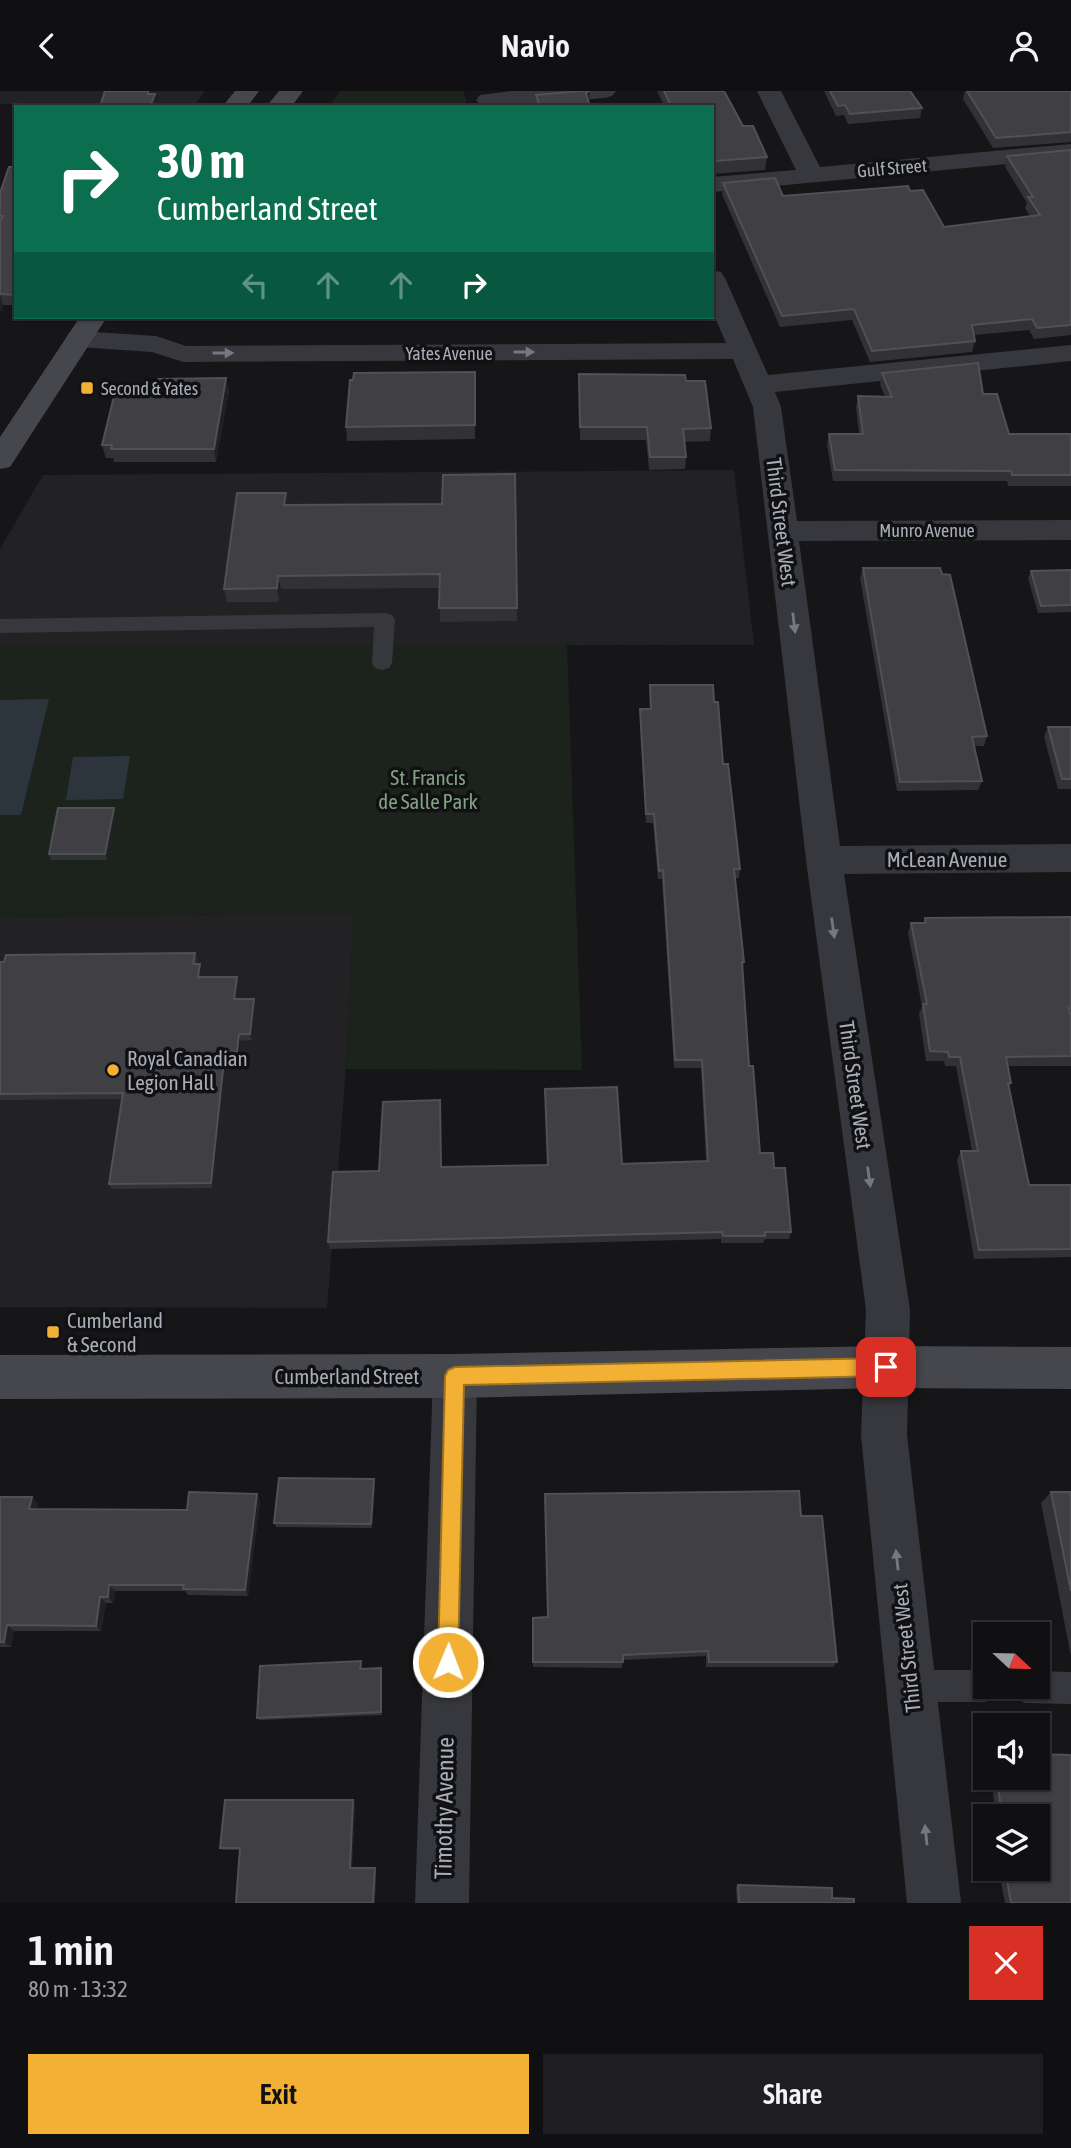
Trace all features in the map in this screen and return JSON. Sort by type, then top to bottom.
[{"type":"street","points":[[280,105],[291,91]]},
{"type":"street","points":[[488,100],[604,91]]},
{"type":"street","points":[[769,91],[812,176]]},
{"type":"street","name":"Gulf Street","points":[[714,185],[1071,151]]},
{"type":"street","name":"Third Street West","points":[[714,283],[767,407],[824,860],[888,1310],[884,1435],[934,1903]]},
{"type":"street","points":[[2,454],[86,328]]},
{"type":"street","name":"Yates Avenue","points":[[86,328],[156,344],[183,354],[370,343],[739,341]]},
{"type":"street","points":[[759,385],[1071,353]]},
{"type":"street","name":"Munro Avenue","points":[[783,531],[1071,530]]},
{"type":"street","name":"McLean Avenue","points":[[824,860],[1071,858]]},
{"type":"street","name":"Cumberland Street","points":[[0,1377],[455,1376],[886,1367],[1071,1368]]},
{"type":"street","name":"Timothy Avenue","points":[[442,1903],[455,1376]]},
{"type":"lane","points":[[0,626],[386,620],[382,663]]},
{"type":"lane","points":[[909,1686],[973,1686]]},
{"type":"lane","points":[[1050,1688],[1071,1688]]},
{"type":"shaded area","points":[[0,91],[205,91],[195,104],[0,104]]},
{"type":"shaded area","points":[[734,470],[754,645],[0,646],[0,549],[43,475]]},
{"type":"shaded area","points":[[49,699],[21,815],[0,815],[0,700]]},
{"type":"shaded area","points":[[130,756],[123,799],[66,800],[73,757]]},
{"type":"shaded area","points":[[354,913],[346,1069],[327,1308],[0,1307],[0,917]]},
{"type":"green space","points":[[341,91],[463,91],[467,105],[329,105]]},
{"type":"green space","name":"St. Francis de Salle Park","points":[[567,645],[582,1070],[346,1069],[354,913],[0,917],[0,646]]},
{"type":"building","points":[[105,91],[148,91],[148,94],[155,94],[151,105],[101,105]]},
{"type":"building","points":[[589,91],[586,93],[589,105],[539,105],[536,95]]},
{"type":"building","points":[[664,91],[724,91],[743,126],[753,126],[767,157],[715,161],[714,105],[671,105]]},
{"type":"building","points":[[830,91],[910,91],[922,108],[850,114],[845,105],[838,106]]},
{"type":"building","points":[[967,91],[1071,91],[1071,132],[996,138]]},
{"type":"building","points":[[1071,150],[1071,325],[1037,328],[1032,319],[972,325],[975,341],[872,351],[854,309],[782,316],[723,183],[775,178],[783,196],[908,186],[910,191],[923,190],[944,227],[1040,215],[1028,197],[1033,197],[1007,156]]},
{"type":"building","points":[[9,167],[14,167],[14,295],[0,294],[0,221],[3,216],[0,216],[0,193]]},
{"type":"building","points":[[978,363],[983,394],[997,394],[1009,434],[1071,434],[1071,475],[1012,475],[1011,471],[835,470],[829,434],[863,434],[858,396],[892,397],[882,373]]},
{"type":"building","points":[[475,372],[475,425],[346,427],[350,380],[353,380],[354,373]]},
{"type":"building","points":[[579,374],[685,375],[686,381],[705,381],[711,428],[683,429],[686,457],[650,457],[647,427],[580,427]]},
{"type":"building","points":[[226,378],[214,449],[111,449],[112,445],[102,445],[117,384],[157,384],[158,379]]},
{"type":"building","points":[[515,474],[517,608],[439,608],[440,574],[278,576],[277,588],[224,589],[237,493],[286,493],[284,505],[442,504],[443,475]]},
{"type":"building","points":[[863,568],[940,568],[942,574],[950,575],[987,736],[972,737],[982,781],[900,782]]},
{"type":"building","points":[[1071,570],[1071,605],[1041,606],[1031,571]]},
{"type":"building","points":[[650,685],[713,685],[714,702],[718,702],[723,764],[728,764],[740,869],[734,869],[744,962],[749,1066],[753,1066],[760,1153],[773,1153],[774,1168],[785,1168],[791,1232],[765,1232],[765,1236],[723,1236],[722,1232],[328,1242],[333,1172],[379,1171],[383,1102],[440,1100],[441,1167],[548,1165],[545,1089],[617,1087],[622,1164],[708,1161],[702,1060],[675,1060],[663,870],[659,871],[654,814],[646,814],[640,709],[651,709]]},
{"type":"building","points":[[1048,727],[1071,727],[1071,779],[1062,779]]},
{"type":"building","points":[[58,808],[114,808],[105,854],[49,854]]},
{"type":"building","points":[[1071,917],[1071,1056],[1006,1057],[1011,1083],[1008,1083],[1029,1185],[1071,1185],[1071,1249],[979,1250],[961,1151],[978,1151],[960,1057],[949,1057],[948,1052],[930,1051],[923,1004],[927,1004],[911,923],[926,923],[925,918]]},
{"type":"building","name":"Royal Canadian Legion Hall","points":[[195,953],[193,964],[200,964],[198,977],[237,977],[234,999],[254,999],[250,1034],[239,1034],[237,1052],[225,1051],[211,1183],[109,1184],[123,1093],[0,1094],[0,962],[4,962],[6,955]]},
{"type":"building","points":[[279,1478],[374,1479],[371,1524],[274,1523]]},
{"type":"building","points":[[799,1491],[801,1516],[822,1516],[837,1662],[709,1662],[708,1651],[623,1655],[623,1662],[533,1662],[533,1618],[548,1617],[545,1494]]},
{"type":"building","points":[[189,1492],[257,1494],[245,1590],[183,1589],[184,1585],[109,1585],[108,1597],[100,1597],[96,1626],[7,1625],[4,1642],[0,1642],[0,1497],[32,1497],[29,1509],[187,1510]]},
{"type":"building","points":[[1051,1492],[1071,1492],[1071,1591]]},
{"type":"building","points":[[361,1661],[360,1669],[381,1668],[381,1712],[257,1718],[260,1666]]},
{"type":"building","points":[[1050,1754],[1071,1755],[1071,1903],[1011,1903],[1007,1881],[1050,1881],[1050,1804],[1000,1804],[999,1790],[1050,1790]]},
{"type":"building","points":[[225,1800],[353,1800],[350,1868],[375,1868],[373,1903],[236,1903],[240,1848],[220,1848]]},
{"type":"building","points":[[738,1885],[832,1888],[832,1898],[854,1899],[854,1903],[739,1903]]},
{"type":"place","name":"Second & Yates","points":[[87,388]]},
{"type":"place","name":"Royal Canadian Legion Hall","points":[[113,1070]]},
{"type":"place","name":"Cumberland & Second","points":[[53,1332]]},
{"type":"route","points":[[448,1662],[455,1376],[886,1367]]}]
